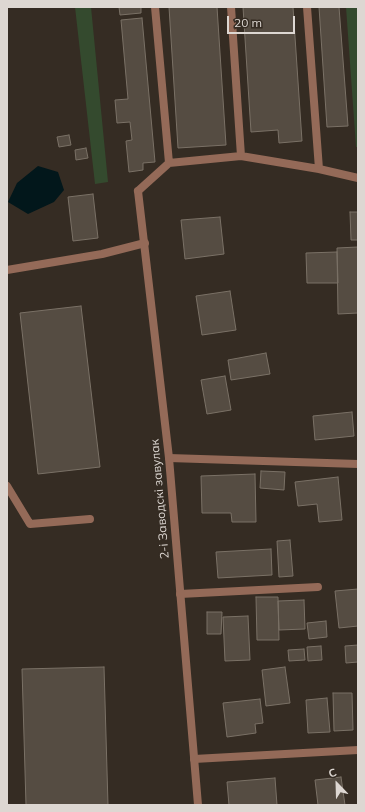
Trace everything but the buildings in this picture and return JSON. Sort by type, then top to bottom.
[{"type":"street","points":[[156,7],[168,163],[241,156],[319,169],[358,178]]},
{"type":"street","points":[[231,7],[241,156]]},
{"type":"street","points":[[307,7],[319,169]]},
{"type":"street","name":"2-і Заводскі завулак","points":[[168,163],[138,191],[169,458],[198,805]]},
{"type":"street","points":[[7,270],[102,254],[144,243]]},
{"type":"street","points":[[169,458],[358,464]]},
{"type":"street","points":[[7,486],[30,524],[90,519]]},
{"type":"street","points":[[180,594],[318,587]]},
{"type":"street","points":[[194,759],[358,750]]},
{"type":"green space","points":[[75,7],[91,7],[108,182],[95,184]]},
{"type":"green space","points":[[346,7],[358,7],[358,147],[356,147]]},
{"type":"shaded area","points":[[38,166],[58,172],[64,190],[54,202],[28,214],[8,202],[17,183]]}]
